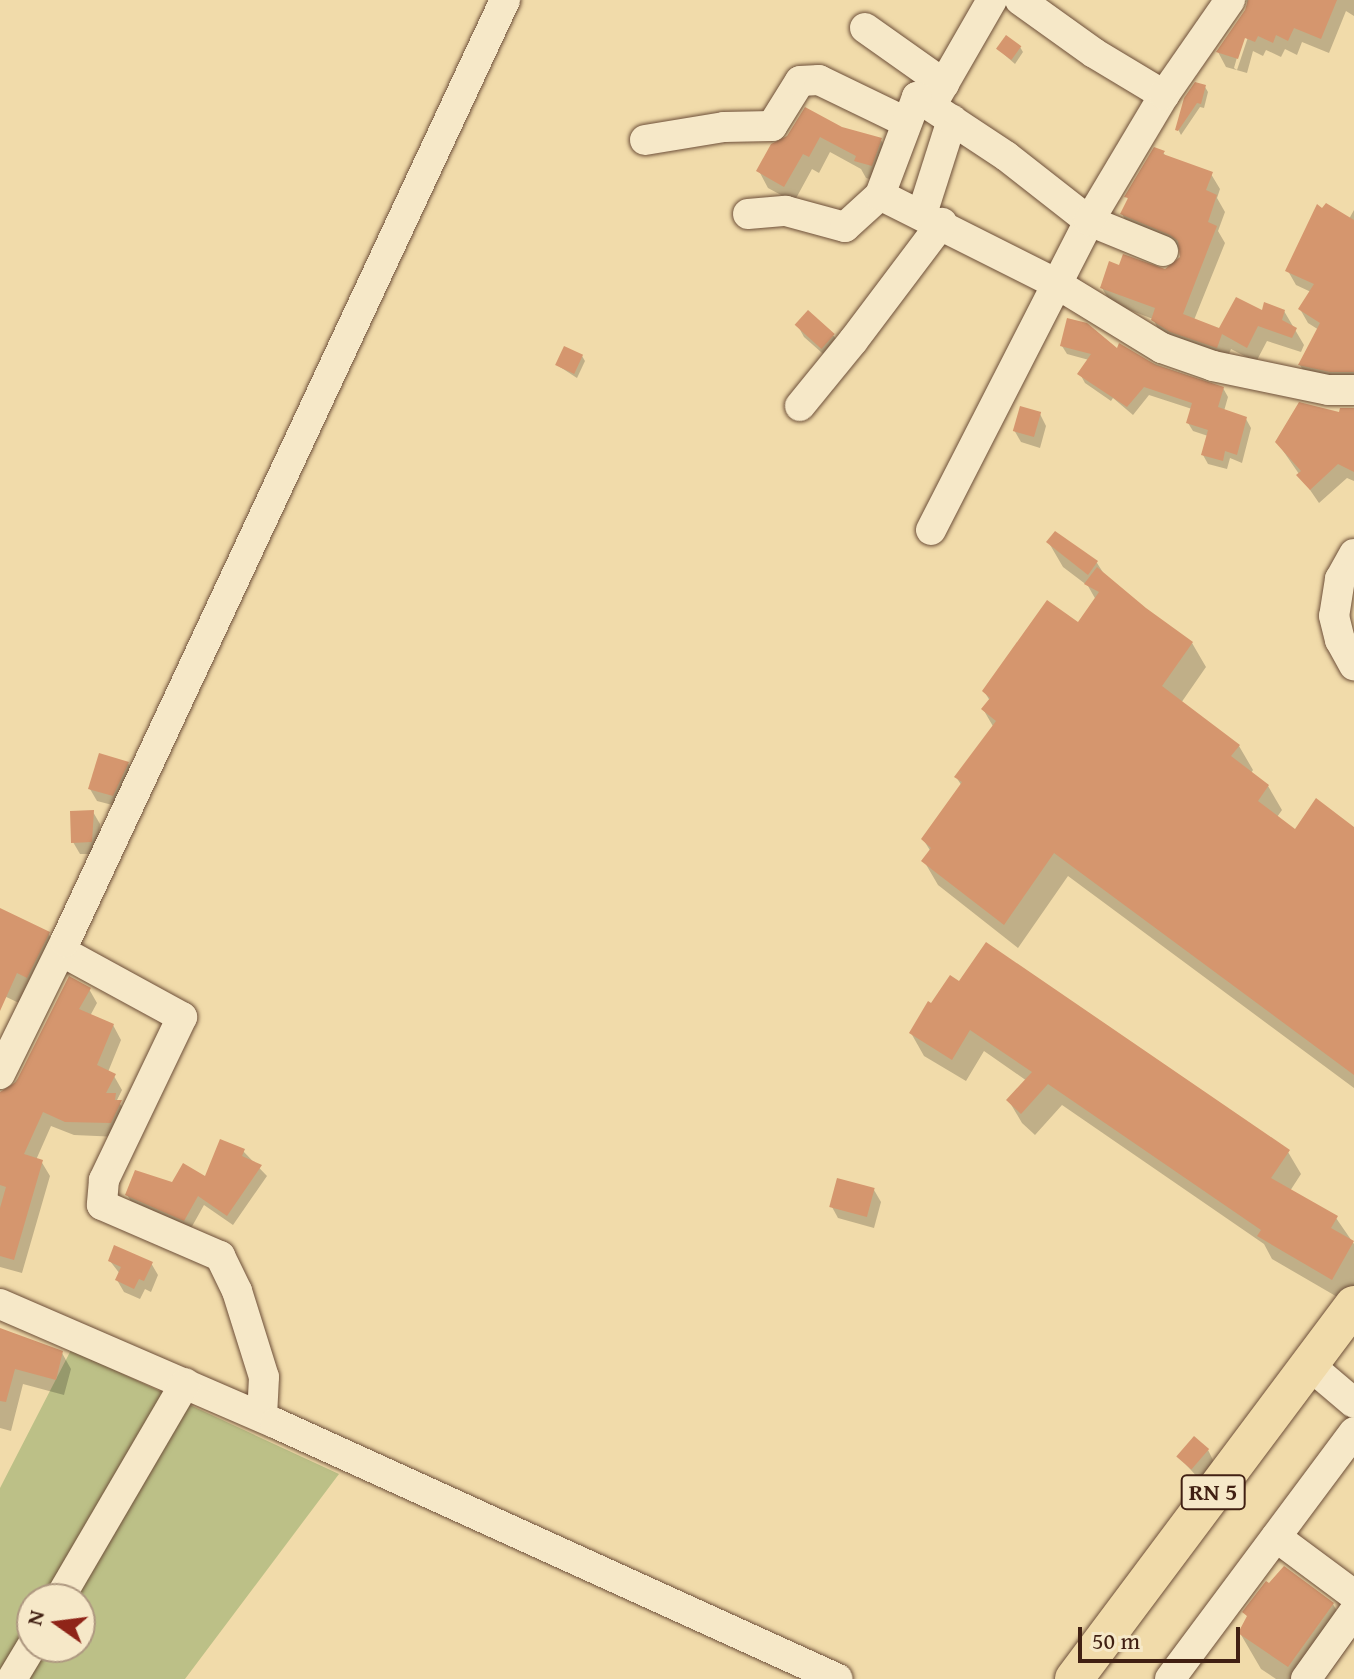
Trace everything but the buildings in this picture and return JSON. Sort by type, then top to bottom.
[{"type":"main road","name":"RN 5","points":[[1074,1679],[1308,1364],[1347,1330]]},
{"type":"street","points":[[0,1074],[61,951],[505,0]]},
{"type":"street","points":[[748,214],[786,211],[845,227],[880,195],[933,108],[992,0]]},
{"type":"street","points":[[1020,0],[1094,53],[1164,95]]},
{"type":"street","points":[[931,530],[1089,221],[1164,95],[1230,0]]},
{"type":"street","points":[[865,28],[933,108],[1006,156],[1089,221],[1163,251]]},
{"type":"street","points":[[645,140],[724,127],[772,126],[800,81],[819,80],[933,108]]},
{"type":"street","points":[[800,406],[932,218],[933,108]]},
{"type":"street","points":[[880,195],[932,218],[1057,284],[1162,348],[1213,366],[1328,390],[1354,390]]},
{"type":"street","points":[[1354,554],[1340,579],[1334,616],[1340,640],[1354,665]]},
{"type":"street","points":[[61,951],[182,1017],[104,1180],[102,1205],[220,1256],[237,1291],[264,1377],[262,1417]]},
{"type":"street","points":[[0,1304],[262,1417],[838,1679]]},
{"type":"street","points":[[1308,1364],[1354,1403]]},
{"type":"street","points":[[68,1583],[185,1383]]},
{"type":"street","points":[[1185,1674],[1276,1537],[1354,1432]]},
{"type":"street","points":[[1276,1537],[1354,1595]]},
{"type":"street","points":[[1306,1679],[1354,1612]]},
{"type":"green space","points":[[71,1350],[339,1474],[185,1679],[0,1679],[0,1488]]}]
